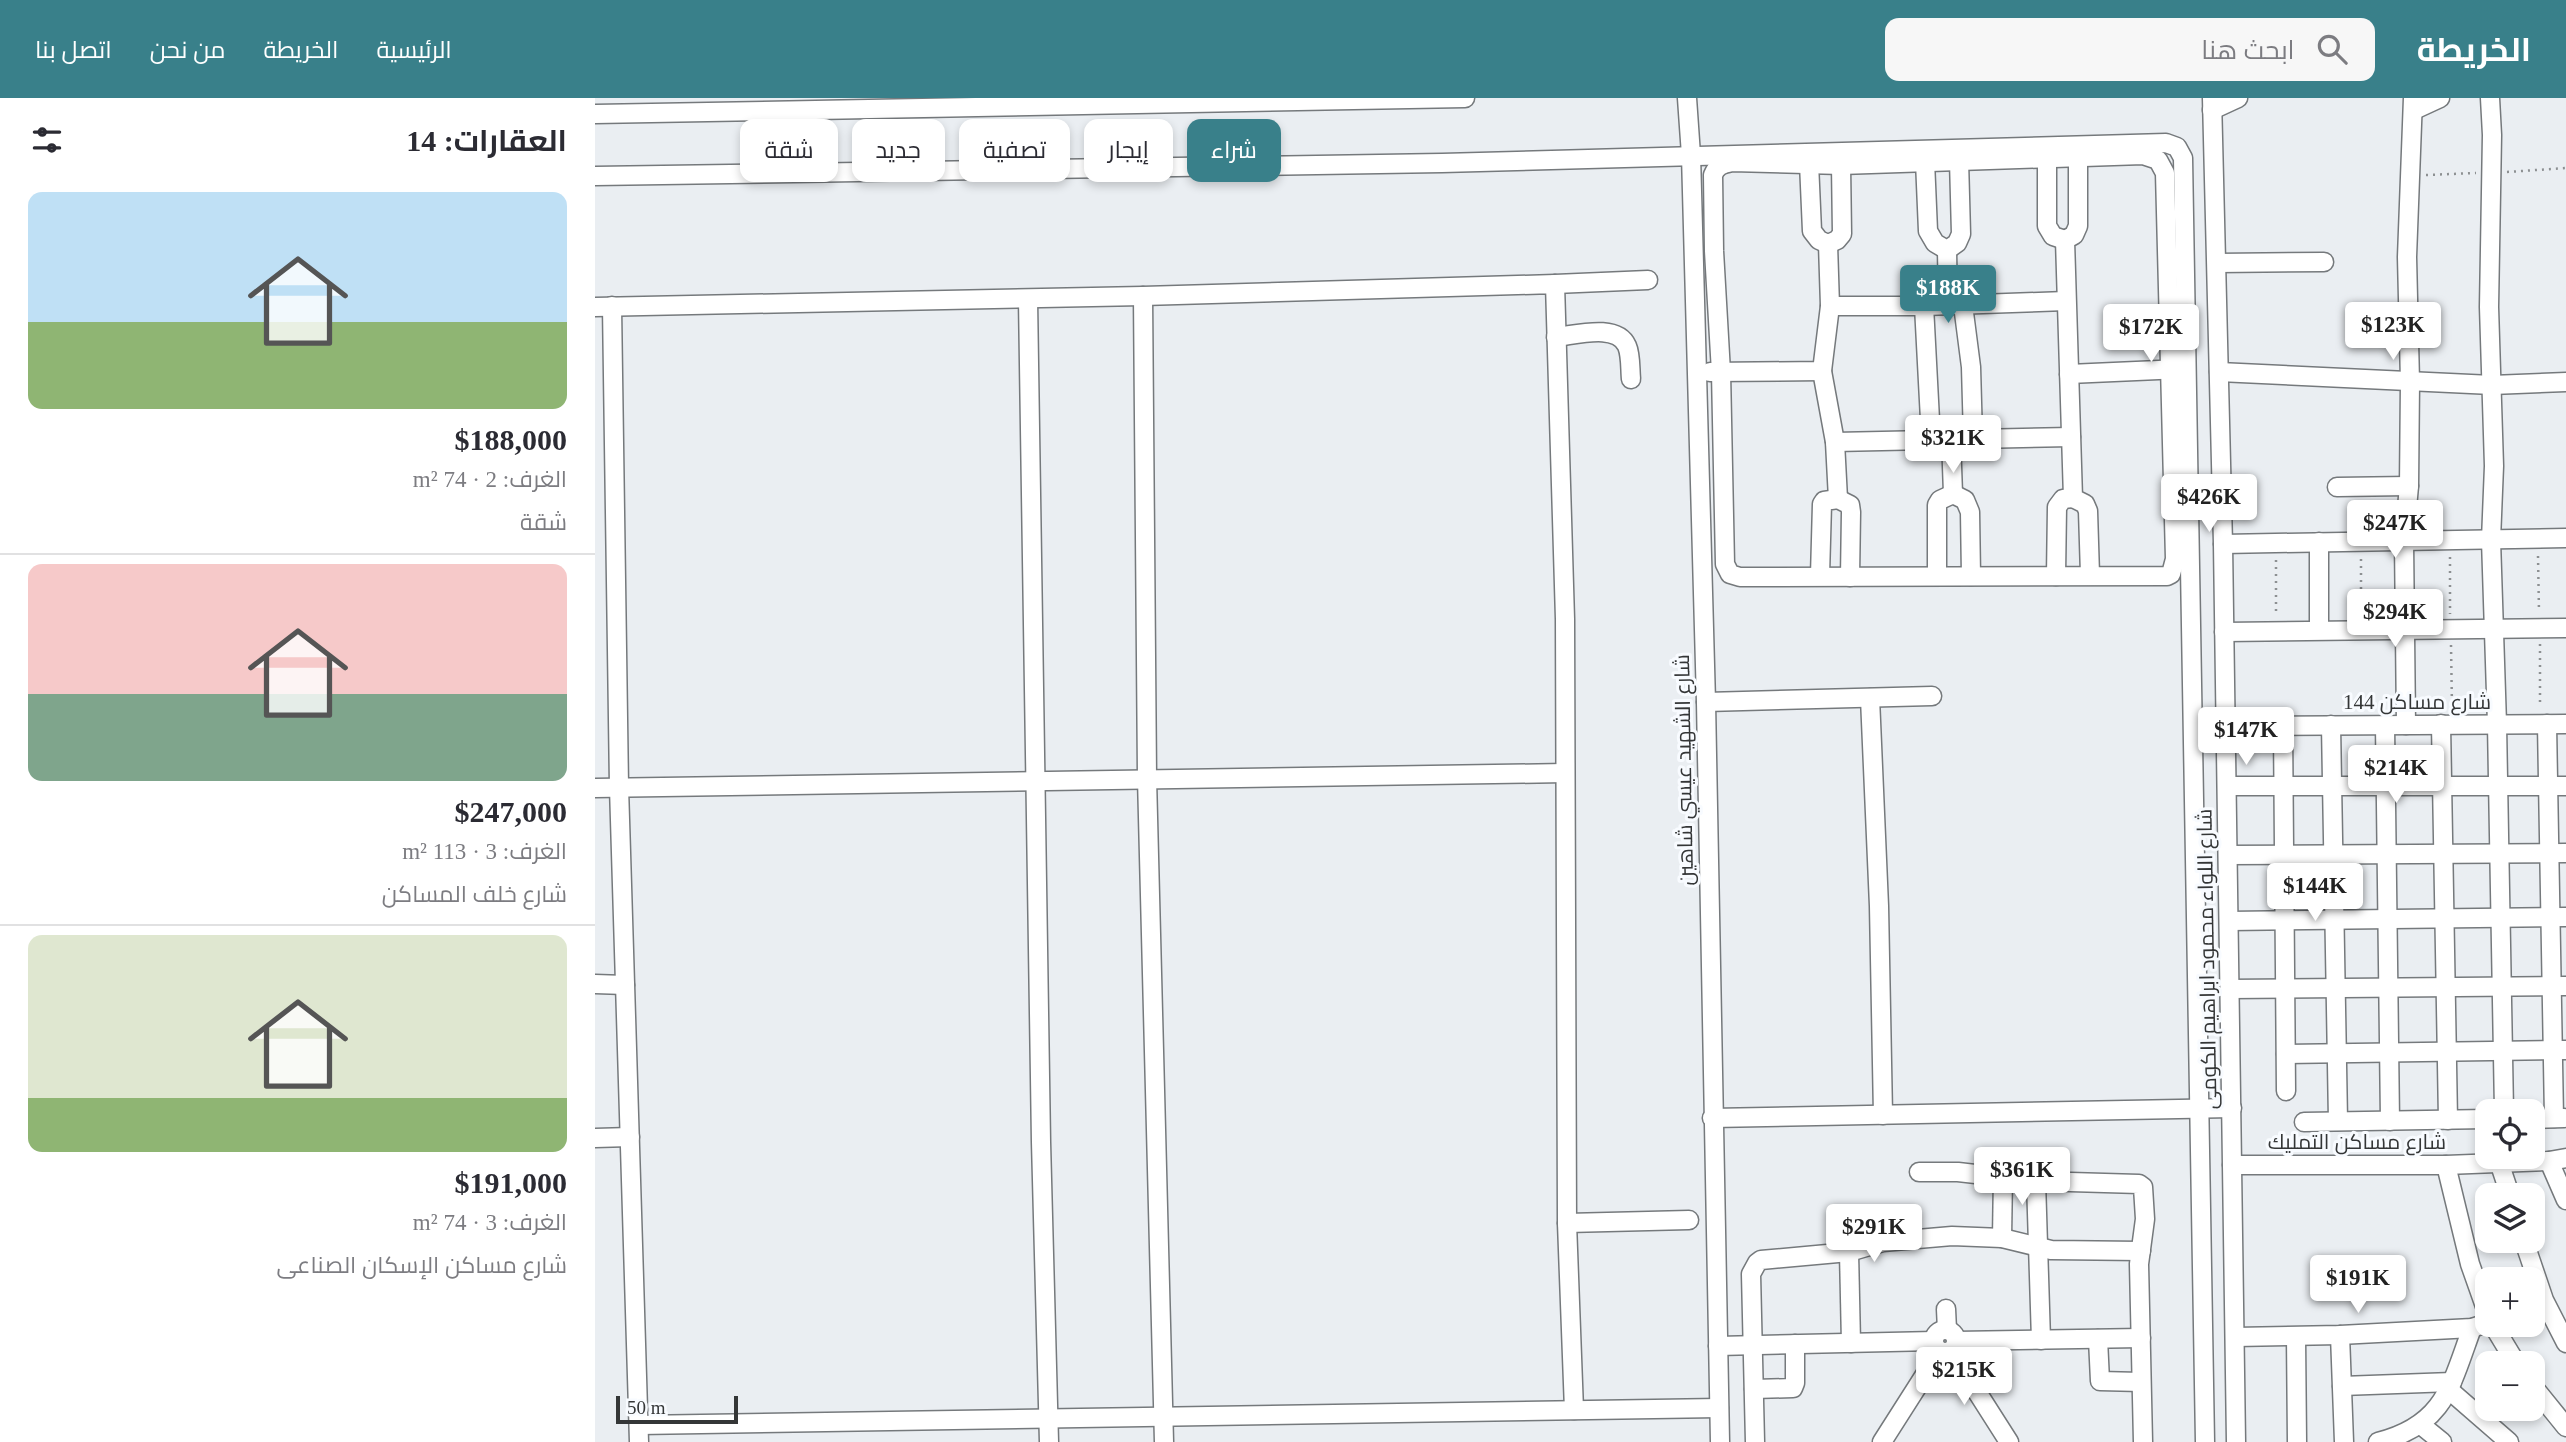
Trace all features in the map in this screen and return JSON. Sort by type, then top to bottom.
[{"type":"street","points":[[595,114],[942,103],[1465,98]]},
{"type":"street","name":"شارع الشهيد عيسي شاهين","points":[[1688,98],[1706,702],[1720,1442]]},
{"type":"street","points":[[2212,104],[2238,98]]},
{"type":"street","points":[[2406,725],[2404,541],[2409,486],[2410,382],[2407,257],[2414,104],[2440,98]]},
{"type":"street","points":[[2490,98],[2492,123],[2489,307],[2494,466],[2491,540],[2504,1099]]},
{"type":"street","name":"شارع اللواء محمود ابراهيم الكومى","points":[[2212,104],[2223,544],[2236,1442]]},
{"type":"street","points":[[595,176],[1442,163],[1691,155],[1871,157],[2166,143],[2177,146],[2183,158],[2179,369],[2175,566],[2167,576],[1734,576],[1727,570],[1714,251],[1713,175],[1720,165],[1733,162],[1841,165],[1871,157],[1925,161],[2078,159],[2143,155],[2153,157],[2165,173],[2179,369],[2205,1442]]},
{"type":"street","points":[[2047,158],[2047,226],[2053,236],[2065,240],[2074,235],[2078,226],[2078,159]]},
{"type":"street","points":[[1947,250],[1957,243],[1961,234],[1959,160]]},
{"type":"street","points":[[1925,161],[1928,231],[1935,243],[1947,250]]},
{"type":"street","points":[[1809,163],[1812,231],[1819,240],[1828,244],[1842,234],[1841,165]]},
{"type":"street","points":[[2065,240],[2073,498]]},
{"type":"street","points":[[1828,244],[1830,306],[1822,371],[1835,442],[1838,499]]},
{"type":"street","points":[[1947,250],[1956,305],[1971,366],[1973,438]]},
{"type":"street","points":[[2217,263],[2324,262]]},
{"type":"street","points":[[1648,280],[1028,299],[603,306],[639,1434],[1049,1419],[1719,1408]]},
{"type":"street","points":[[1555,284],[1565,619],[1567,1223],[1574,1410]]},
{"type":"street","points":[[1143,296],[1147,778],[1164,1442]]},
{"type":"street","points":[[1028,299],[1049,1442]]},
{"type":"street","points":[[1830,306],[2066,301]]},
{"type":"street","points":[[1924,306],[1931,439]]},
{"type":"street","points":[[1556,337],[1606,332],[1617,335],[1629,348],[1630,379]]},
{"type":"street","points":[[2069,373],[2179,369]]},
{"type":"street","points":[[1696,373],[1822,371]]},
{"type":"street","points":[[2219,372],[2492,385],[2566,382]]},
{"type":"street","points":[[1835,442],[2071,437]]},
{"type":"street","points":[[1951,438],[1952,494]]},
{"type":"street","points":[[2337,487],[2409,486]]},
{"type":"street","points":[[1937,576],[1937,505],[1940,500],[1952,494]]},
{"type":"street","points":[[1952,494],[1965,500],[1970,512],[1971,576]]},
{"type":"street","points":[[2056,576],[2057,507],[2063,499],[2073,498],[2085,504],[2088,511],[2090,575]]},
{"type":"street","points":[[1820,576],[1822,504],[1824,501],[1838,499],[1850,505],[1850,577]]},
{"type":"street","points":[[2223,544],[2566,538]]},
{"type":"street","points":[[2319,542],[2319,631]]},
{"type":"street","points":[[2224,632],[2566,628]]},
{"type":"street","points":[[1706,702],[1932,696]]},
{"type":"street","points":[[1870,698],[1879,906],[1883,1115]]},
{"type":"street","points":[[2441,724],[2448,1120]]},
{"type":"street","points":[[2547,724],[2557,786],[2560,1118]]},
{"type":"street","name":"شارع مساكن 144","points":[[2226,726],[2566,724]]},
{"type":"street","points":[[2331,725],[2338,1121]]},
{"type":"street","points":[[2385,725],[2390,1121]]},
{"type":"street","points":[[2283,726],[2286,1091]]},
{"type":"street","points":[[595,788],[1565,773]]},
{"type":"street","points":[[2227,786],[2557,786]]},
{"type":"street","points":[[2228,855],[2558,853]]},
{"type":"street","points":[[2229,921],[2558,917]]},
{"type":"street","points":[[595,984],[625,985]]},
{"type":"street","points":[[2230,989],[2559,986]]},
{"type":"street","points":[[2286,1054],[2559,1051]]},
{"type":"street","points":[[1713,1118],[2232,1108]]},
{"type":"street","points":[[2304,1122],[2475,1119]]},
{"type":"street","points":[[595,1138],[630,1137]]},
{"type":"street","points":[[2558,1159],[2566,1200]]},
{"type":"street","name":"شارع مساكن التمليك","points":[[2232,1165],[2475,1163]]},
{"type":"street","points":[[2446,1165],[2475,1278]]},
{"type":"street","points":[[1919,1172],[1958,1172],[2036,1181],[2141,1184],[2144,1188],[2145,1207],[2141,1251],[2143,1442]]},
{"type":"street","points":[[2002,1238],[2003,1176]]},
{"type":"street","points":[[2036,1181],[2041,1340]]},
{"type":"street","points":[[1567,1223],[1689,1220]]},
{"type":"street","points":[[1755,1442],[1752,1274],[1757,1263],[1767,1259],[1849,1252],[1883,1241],[1952,1236],[2002,1238],[2039,1248],[2141,1251]]},
{"type":"street","points":[[1849,1252],[1851,1343]]},
{"type":"street","points":[[1882,1442],[1946,1343],[1947,1309]]},
{"type":"street","points":[[2545,1313],[2566,1343]]},
{"type":"street","points":[[2235,1337],[2340,1335],[2475,1325]]},
{"type":"street","points":[[2382,1442],[2421,1425],[2435,1411],[2475,1333]]},
{"type":"street","points":[[2340,1335],[2344,1442]]},
{"type":"street","points":[[2296,1336],[2297,1442]]},
{"type":"street","points":[[1718,1346],[2141,1338]]},
{"type":"street","points":[[2098,1339],[2100,1381],[2141,1382]]},
{"type":"street","points":[[1946,1343],[2009,1442]]},
{"type":"street","points":[[1754,1389],[1790,1389],[1794,1386],[1795,1344]]},
{"type":"street","points":[[2341,1387],[2450,1386],[2509,1442]]},
{"type":"street","points":[[2545,1401],[2566,1427]]},
{"type":"street","points":[[2421,1425],[2442,1442]]},
{"type":"path","points":[[2361,542],[2361,630]]},
{"type":"path","points":[[2276,543],[2276,631]]}]
